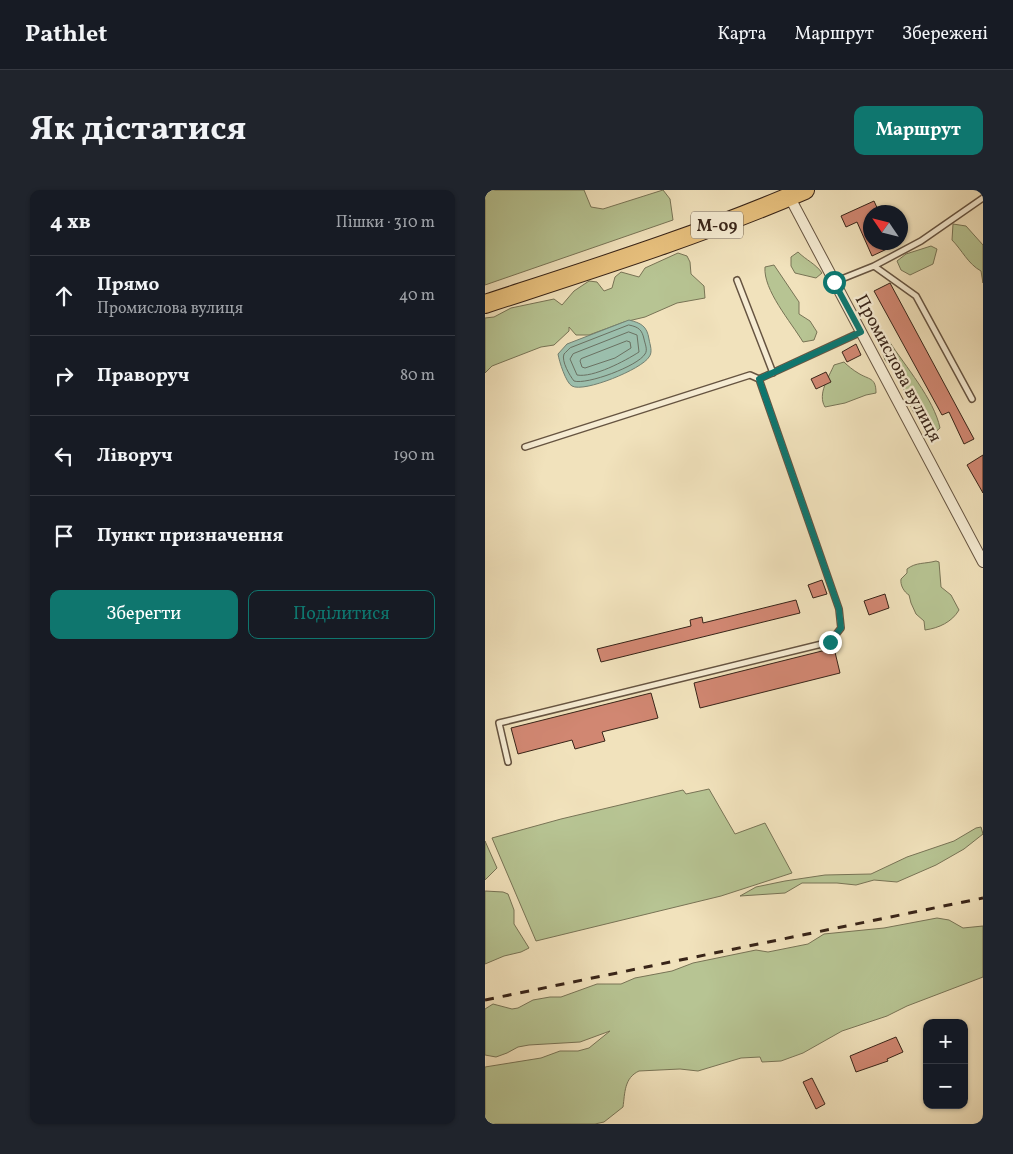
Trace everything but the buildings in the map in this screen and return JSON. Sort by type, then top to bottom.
[{"type":"highway","name":"М-09","points":[[485,304],[629,257],[741,217],[793,192]]},
{"type":"street","name":"Промислова вулиця","points":[[793,192],[834,282],[983,562]]},
{"type":"lane","points":[[834,282],[874,266],[921,241],[983,198]]},
{"type":"lane","points":[[874,266],[916,296],[972,399]]},
{"type":"lane","points":[[737,280],[773,373]]},
{"type":"lane","points":[[759,379],[861,332]]},
{"type":"lane","points":[[508,762],[499,723],[830,642],[841,628],[839,609],[759,379],[750,375],[525,447]]},
{"type":"shaded area","points":[[485,190],[584,190],[591,207],[603,209],[663,190],[670,199],[673,220],[485,285]]},
{"type":"shaded area","points":[[953,224],[966,226],[983,245],[983,283],[981,271],[969,261],[952,240]]},
{"type":"shaded area","points":[[931,246],[937,249],[933,264],[910,275],[901,270],[897,261],[906,254]]},
{"type":"shaded area","points":[[798,252],[822,273],[816,278],[795,273],[791,266],[791,257]]},
{"type":"shaded area","points":[[678,253],[687,256],[690,262],[691,274],[704,286],[705,298],[677,303],[645,317],[624,322],[589,335],[576,335],[569,327],[569,331],[554,345],[541,347],[492,366],[485,373],[485,318],[494,317],[511,308],[554,299],[562,305],[574,291],[589,281],[597,282],[604,291],[612,288],[615,277],[621,272],[639,277],[645,268]]},
{"type":"shaded area","points":[[774,265],[799,302],[799,314],[810,321],[817,332],[814,340],[803,342],[773,296],[768,286],[765,267]]},
{"type":"shaded area","points":[[889,341],[925,394],[937,417],[940,428],[930,437],[925,434],[922,424],[913,411],[897,374],[885,360],[880,344]]},
{"type":"shaded area","points":[[844,362],[856,372],[873,381],[876,393],[825,407],[822,397],[827,380],[834,365]]},
{"type":"shaded area","points":[[939,562],[941,587],[951,595],[959,610],[945,624],[925,630],[924,621],[916,614],[909,595],[902,586],[901,579],[910,567]]},
{"type":"shaded area","points":[[709,789],[735,834],[765,823],[792,873],[721,896],[536,941],[492,838],[561,819],[683,790],[686,794]]},
{"type":"shaded area","points":[[981,827],[983,834],[964,849],[936,865],[897,882],[874,880],[856,885],[802,883],[785,893],[740,896],[756,887],[785,881],[825,875],[871,874],[907,857],[954,841]]},
{"type":"shaded area","points":[[485,841],[497,868],[485,880]]},
{"type":"shaded area","points":[[485,891],[508,894],[514,910],[514,924],[529,948],[485,964]]},
{"type":"shaded area","points":[[937,918],[949,920],[963,928],[983,926],[983,977],[907,1006],[887,1016],[842,1031],[803,1053],[781,1061],[762,1062],[760,1057],[741,1058],[698,1071],[680,1069],[639,1071],[628,1082],[623,1107],[604,1122],[595,1124],[485,1124],[485,1067],[541,1058],[560,1051],[578,1051],[589,1048],[610,1031],[580,1042],[529,1045],[518,1047],[496,1057],[485,1055],[485,1009],[493,1004],[512,1009],[518,1008],[533,1000],[561,997],[597,984],[621,984],[635,978],[672,971],[693,963],[756,950],[768,952],[808,944],[824,934],[884,928]]},
{"type":"water","points":[[629,320],[640,324],[647,331],[651,348],[649,357],[636,368],[612,379],[588,386],[572,386],[567,381],[563,372],[558,354],[567,344]]},
{"type":"railway","points":[[485,1000],[983,898]]},
{"type":"route","points":[[830,642],[841,628],[839,609],[759,379],[861,332],[834,282]]}]
